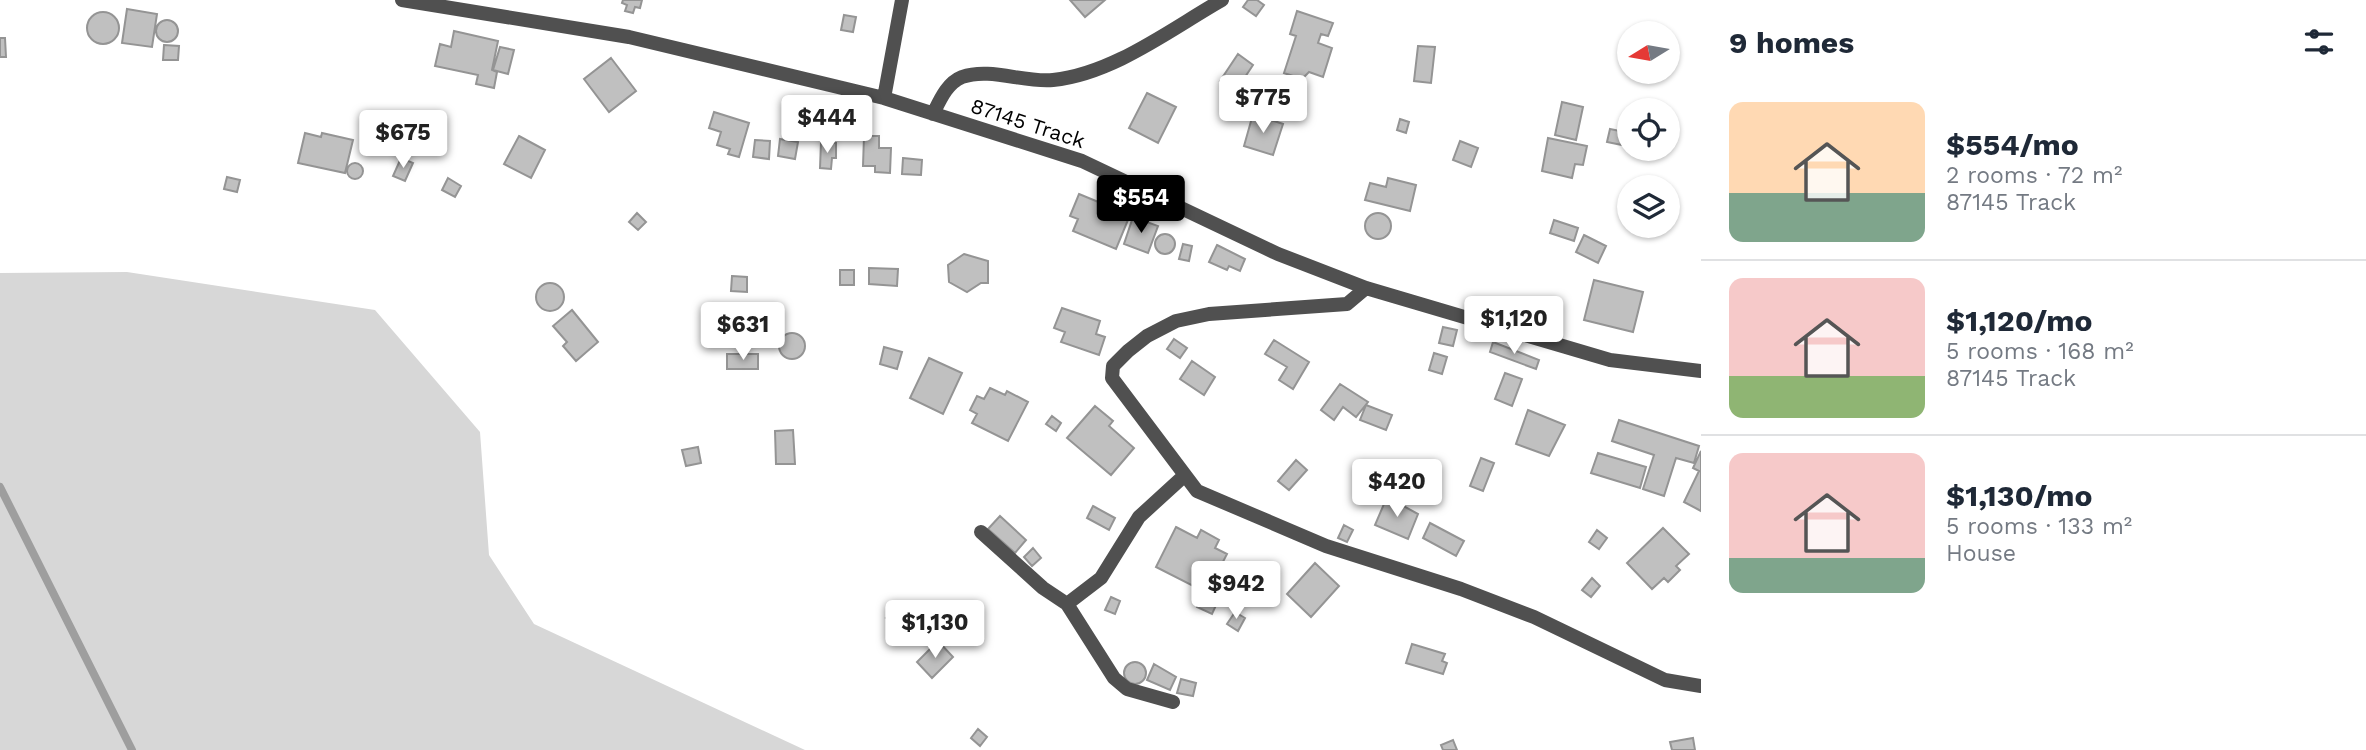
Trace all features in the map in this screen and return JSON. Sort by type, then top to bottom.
[{"type":"street","name":"87145 Track","points":[[402,0],[448,5],[629,37],[884,98],[1082,161],[1278,254],[1366,288],[1610,360],[1699,373]]},
{"type":"street","points":[[884,98],[902,0]]},
{"type":"street","points":[[933,114],[947,88],[963,77],[973,74],[1029,80],[1068,78],[1100,68],[1222,0]]},
{"type":"street","points":[[1366,288],[1347,304],[1209,314],[1177,321],[1147,336],[1113,366],[1111,374],[1116,386],[1197,491],[1326,547],[1461,589],[1534,617],[1665,680],[1701,686]]},
{"type":"street","points":[[1067,604],[1101,579],[1139,517],[1185,475]]},
{"type":"street","points":[[981,532],[1023,571],[1067,604],[1114,678],[1127,689],[1173,702]]},
{"type":"shaded area","points":[[127,272],[375,310],[480,432],[489,555],[534,624],[805,750],[0,750],[0,273]]},
{"type":"building","points":[[623,0],[642,0],[640,8],[635,7],[633,13],[625,11],[627,5],[622,3]]},
{"type":"building","points":[[1070,0],[1105,0],[1085,17]]},
{"type":"building","points":[[1248,0],[1257,0],[1264,5],[1256,16],[1243,7]]},
{"type":"building","points":[[127,9],[157,14],[152,47],[122,43]]},
{"type":"building","points":[[1297,11],[1333,23],[1328,36],[1321,34],[1318,43],[1332,48],[1323,77],[1309,72],[1302,79],[1284,73],[1296,36],[1290,34]]},
{"type":"building","points":[[103,12],[115,16],[119,28],[115,40],[103,44],[91,40],[87,28],[91,16]]},
{"type":"building","points":[[844,15],[856,17],[853,32],[841,30]]},
{"type":"building","points":[[167,20],[175,23],[178,31],[175,39],[167,42],[159,39],[156,31],[159,23]]},
{"type":"building","points":[[454,31],[498,41],[492,70],[497,72],[494,88],[476,84],[478,75],[435,66],[440,44],[451,47]]},
{"type":"building","points":[[0,38],[5,38],[6,57],[0,57]]},
{"type":"building","points":[[164,45],[179,46],[178,60],[163,60]]},
{"type":"building","points":[[1418,46],[1435,47],[1431,83],[1414,81]]},
{"type":"building","points":[[500,47],[514,50],[508,74],[493,70]]},
{"type":"building","points":[[1238,54],[1253,65],[1235,92],[1220,81]]},
{"type":"building","points":[[611,58],[636,91],[609,112],[584,79]]},
{"type":"building","points":[[1269,82],[1275,91],[1268,103],[1256,103],[1250,93],[1256,83]]},
{"type":"building","points":[[1147,93],[1176,107],[1158,143],[1129,128]]},
{"type":"building","points":[[1562,102],[1583,107],[1576,140],[1555,135]]},
{"type":"building","points":[[714,112],[749,123],[739,157],[728,154],[730,149],[717,145],[721,132],[709,128]]},
{"type":"building","points":[[1253,114],[1283,124],[1273,155],[1244,146]]},
{"type":"building","points":[[1400,119],[1409,122],[1406,133],[1397,130]]},
{"type":"building","points":[[1610,129],[1617,130],[1617,144],[1607,142]]},
{"type":"building","points":[[305,133],[321,137],[322,133],[353,140],[345,173],[298,163]]},
{"type":"building","points":[[519,136],[545,150],[531,178],[504,164]]},
{"type":"building","points":[[864,136],[879,136],[879,148],[891,148],[890,173],[875,172],[875,166],[863,166]]},
{"type":"building","points":[[1548,138],[1587,146],[1583,165],[1575,164],[1572,178],[1542,171]]},
{"type":"building","points":[[780,139],[798,142],[795,159],[778,156]]},
{"type":"building","points":[[755,140],[770,141],[769,159],[753,157]]},
{"type":"building","points":[[1460,141],[1478,148],[1471,167],[1453,160]]},
{"type":"building","points":[[821,142],[836,143],[836,158],[832,158],[831,169],[820,168]]},
{"type":"building","points":[[401,158],[413,163],[405,181],[393,176]]},
{"type":"building","points":[[903,158],[922,160],[921,175],[902,174]]},
{"type":"building","points":[[355,163],[361,165],[361,177],[355,179],[349,177],[347,171],[349,165]]},
{"type":"building","points":[[227,177],[240,180],[237,192],[224,189]]},
{"type":"building","points":[[448,178],[461,186],[455,197],[442,190]]},
{"type":"building","points":[[1388,178],[1416,185],[1410,211],[1365,200],[1370,183],[1386,187]]},
{"type":"building","points":[[1079,194],[1130,215],[1116,249],[1073,231],[1078,219],[1070,216]]},
{"type":"building","points":[[637,213],[646,222],[638,230],[629,222]]},
{"type":"building","points":[[1378,213],[1387,217],[1391,226],[1387,235],[1378,239],[1369,235],[1365,226],[1369,217]]},
{"type":"building","points":[[1133,217],[1158,226],[1148,253],[1124,244]]},
{"type":"building","points":[[1554,220],[1578,228],[1574,241],[1550,233]]},
{"type":"building","points":[[1165,234],[1172,237],[1175,244],[1172,251],[1165,254],[1158,251],[1155,244],[1158,237]]},
{"type":"building","points":[[1584,235],[1606,246],[1598,263],[1576,252]]},
{"type":"building","points":[[1183,244],[1192,246],[1189,261],[1179,259]]},
{"type":"building","points":[[1217,245],[1245,259],[1240,271],[1229,266],[1227,270],[1209,262]]},
{"type":"building","points":[[964,254],[988,261],[988,283],[981,283],[967,292],[949,282],[948,265]]},
{"type":"building","points":[[869,268],[898,269],[897,286],[869,284]]},
{"type":"building","points":[[840,270],[854,270],[854,285],[840,285]]},
{"type":"building","points":[[732,276],[747,277],[747,292],[731,291]]},
{"type":"building","points":[[1594,280],[1643,292],[1633,332],[1584,320]]},
{"type":"building","points":[[550,283],[560,287],[564,297],[560,307],[550,311],[540,307],[536,297],[540,287]]},
{"type":"building","points":[[1062,308],[1100,321],[1096,334],[1105,337],[1099,355],[1061,342],[1065,332],[1054,328]]},
{"type":"building","points":[[572,310],[598,342],[576,361],[563,346],[567,342],[553,326]]},
{"type":"building","points":[[1443,327],[1457,330],[1453,346],[1439,343]]},
{"type":"building","points":[[792,333],[801,337],[805,346],[801,355],[792,359],[783,355],[779,346],[783,337]]},
{"type":"building","points":[[1174,339],[1187,348],[1180,358],[1167,349]]},
{"type":"building","points":[[1274,340],[1309,362],[1293,389],[1279,380],[1287,367],[1265,354]]},
{"type":"building","points":[[1493,342],[1539,360],[1536,369],[1490,352]]},
{"type":"building","points":[[884,347],[902,352],[897,369],[880,364]]},
{"type":"building","points":[[1434,353],[1447,357],[1442,374],[1429,370]]},
{"type":"building","points":[[727,354],[758,354],[758,369],[727,369]]},
{"type":"building","points":[[929,358],[962,373],[943,414],[910,398]]},
{"type":"building","points":[[1192,361],[1215,377],[1204,395],[1180,379]]},
{"type":"building","points":[[1505,373],[1522,379],[1512,406],[1495,399]]},
{"type":"building","points":[[1340,384],[1368,402],[1356,417],[1343,407],[1334,420],[1321,410]]},
{"type":"building","points":[[990,388],[1005,395],[1007,391],[1028,402],[1008,441],[972,423],[977,414],[970,410],[977,396],[984,399]]},
{"type":"building","points":[[1366,405],[1392,415],[1386,430],[1360,420]]},
{"type":"building","points":[[1095,406],[1113,421],[1109,426],[1134,448],[1111,475],[1067,438]]},
{"type":"building","points":[[1528,410],[1565,425],[1549,456],[1516,444]]},
{"type":"building","points":[[1052,416],[1061,423],[1056,431],[1046,424]]},
{"type":"building","points":[[1619,420],[1699,446],[1694,463],[1676,458],[1664,496],[1643,489],[1654,455],[1612,441]]},
{"type":"building","points":[[793,430],[795,464],[776,464],[775,431]]},
{"type":"building","points":[[698,447],[701,463],[686,466],[682,450]]},
{"type":"building","points":[[1701,451],[1701,511],[1684,502],[1699,471],[1693,468]]},
{"type":"building","points":[[1598,453],[1646,467],[1640,488],[1591,473]]},
{"type":"building","points":[[1481,458],[1494,463],[1483,491],[1470,486]]},
{"type":"building","points":[[1296,460],[1307,470],[1289,490],[1278,481]]},
{"type":"building","points":[[1387,497],[1418,514],[1408,539],[1375,525]]},
{"type":"building","points":[[1093,506],[1115,518],[1109,530],[1087,518]]},
{"type":"building","points":[[1000,516],[1026,540],[1015,553],[988,529]]},
{"type":"building","points":[[1430,523],[1464,541],[1456,556],[1423,538]]},
{"type":"building","points":[[1344,525],[1353,530],[1347,542],[1338,538]]},
{"type":"building","points":[[1176,527],[1197,538],[1201,530],[1219,540],[1215,548],[1227,554],[1207,593],[1156,567]]},
{"type":"building","points":[[1663,528],[1689,554],[1676,566],[1680,570],[1668,582],[1664,578],[1652,589],[1627,563]]},
{"type":"building","points":[[1597,530],[1607,538],[1599,549],[1589,542]]},
{"type":"building","points":[[1033,548],[1041,558],[1032,566],[1024,557]]},
{"type":"building","points":[[1315,563],[1339,586],[1311,617],[1287,594]]},
{"type":"building","points":[[1592,578],[1600,586],[1591,597],[1582,590]]},
{"type":"building","points":[[1203,594],[1218,601],[1212,614],[1197,607]]},
{"type":"building","points":[[1111,597],[1120,601],[1115,614],[1105,610]]},
{"type":"building","points":[[895,609],[904,617],[896,626],[886,618]]},
{"type":"building","points":[[1235,612],[1245,618],[1238,631],[1227,624]]},
{"type":"building","points":[[938,641],[953,657],[932,678],[917,662]]},
{"type":"building","points":[[1412,644],[1445,654],[1442,661],[1447,663],[1443,674],[1406,663]]},
{"type":"building","points":[[1135,662],[1143,665],[1146,673],[1143,681],[1135,684],[1127,681],[1124,673],[1127,665]]},
{"type":"building","points":[[1154,664],[1176,677],[1170,690],[1147,680]]},
{"type":"building","points":[[1181,679],[1196,683],[1193,696],[1177,693]]},
{"type":"building","points":[[978,729],[987,737],[980,746],[971,738]]},
{"type":"building","points":[[1693,738],[1695,750],[1672,750],[1670,742]]},
{"type":"building","points":[[1453,740],[1457,750],[1443,750],[1441,745]]},
{"type":"waterway","points":[[0,487],[132,750]]}]
